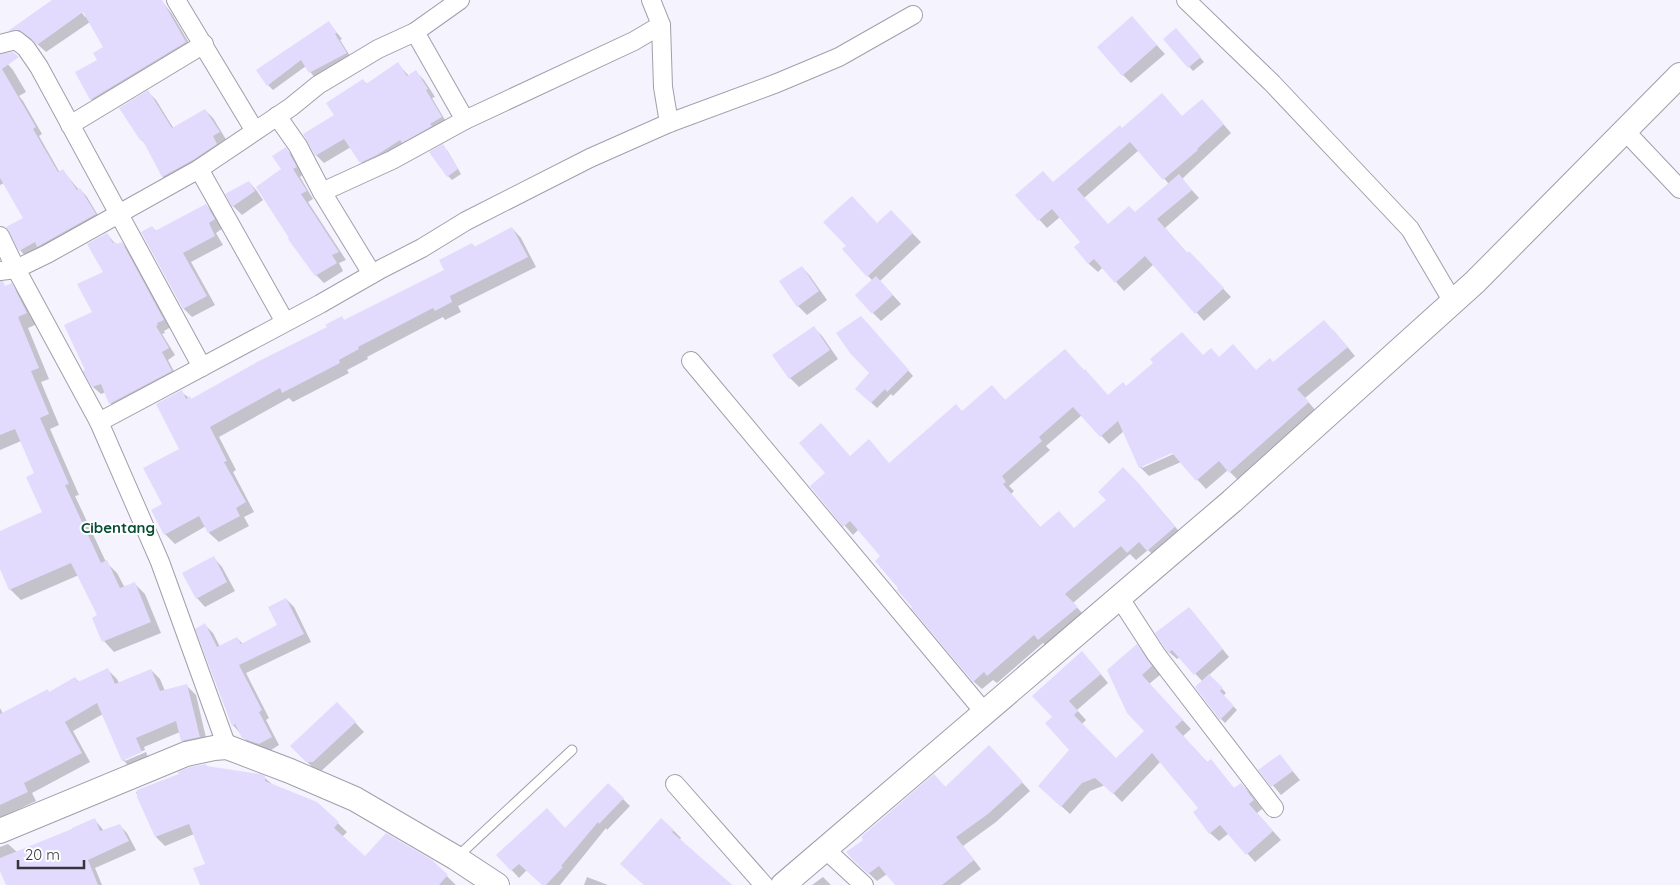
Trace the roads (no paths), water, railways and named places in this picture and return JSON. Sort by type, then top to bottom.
[{"type":"street","points":[[176,0],[255,130]]},
{"type":"street","points":[[8,270],[118,214],[199,169],[277,116],[318,85],[378,49],[415,32],[460,0]]},
{"type":"street","points":[[651,0],[661,24],[663,87],[669,123]]},
{"type":"street","points":[[1186,0],[1272,83],[1410,230],[1453,302]]},
{"type":"street","points":[[99,422],[422,248],[492,207],[590,158],[669,123],[777,83],[839,57],[913,15]]},
{"type":"street","points":[[322,192],[392,160],[465,120],[634,41],[661,24]]},
{"type":"street","points":[[415,32],[465,120]]},
{"type":"street","points":[[0,44],[16,40],[26,48],[39,67],[202,367]]},
{"type":"street","points":[[70,125],[204,44]]},
{"type":"street","points":[[784,885],[1232,501],[1453,302],[1680,75]]},
{"type":"street","points":[[277,116],[298,146],[322,192],[372,274]]},
{"type":"street","points":[[1625,131],[1680,189]]},
{"type":"street","points":[[199,169],[285,322]]},
{"type":"street","points":[[0,235],[8,270],[99,422],[160,562],[227,748]]},
{"type":"street","points":[[691,360],[985,713]]},
{"type":"street","points":[[1119,597],[1156,654],[1274,808]]},
{"type":"street","points":[[0,831],[186,754],[214,748],[227,748],[290,771],[355,799],[456,858],[497,885]]},
{"type":"street","points":[[675,784],[764,885]]},
{"type":"street","points":[[826,850],[864,885]]},
{"type":"lane","points":[[456,858],[572,750]]},
{"type":"district","name":"Cibentang","points":[[118,527]]}]
